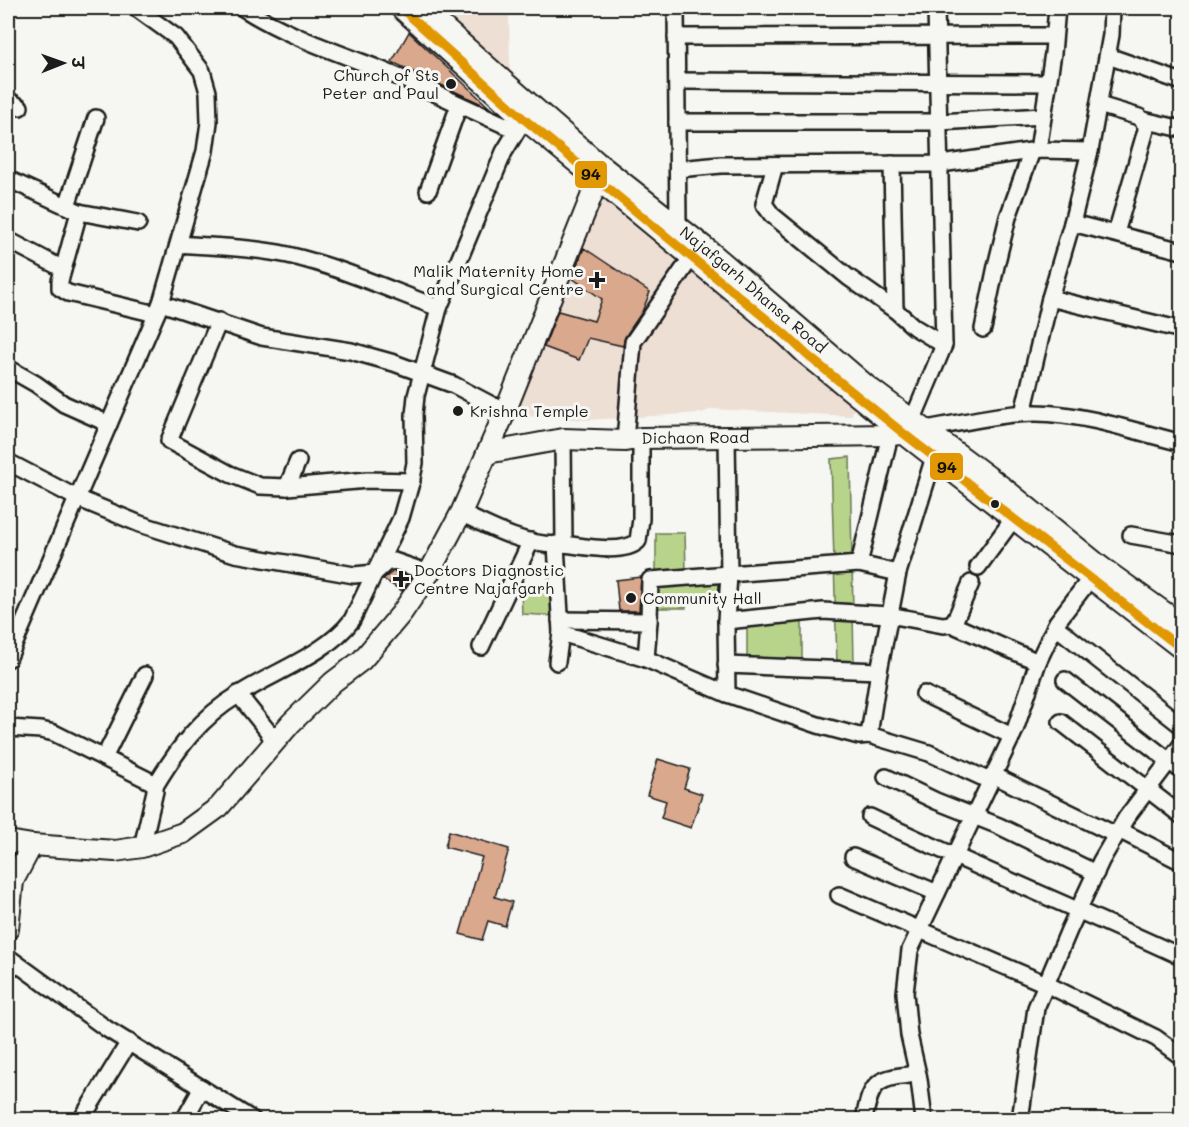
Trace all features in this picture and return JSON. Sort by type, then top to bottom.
[{"type":"main road","points":[[400,8],[520,125],[600,174],[691,258],[909,430],[934,457],[1182,649]]},
{"type":"main road","name":"Najafgarh Dhansa Road","points":[[422,8],[508,85],[600,174],[678,225],[867,386],[909,430],[1182,625]]},
{"type":"main road","points":[[8,841],[115,851],[142,848],[183,833],[219,807],[291,723],[333,682],[362,660],[401,614],[429,573],[461,513],[506,412],[600,174]]},
{"type":"main road","name":"Dichaon Road","points":[[487,453],[563,439],[728,437],[909,430]]},
{"type":"main road","points":[[8,929],[13,881],[32,845]]},
{"type":"street","points":[[8,659],[158,308],[205,151],[209,122],[208,92],[202,71],[176,37],[136,8]]},
{"type":"street","points":[[142,848],[155,786],[197,726],[238,694],[318,650],[345,630],[364,597],[401,518],[412,481],[415,463],[414,415],[421,372],[439,308],[490,182],[520,125],[459,105],[378,68],[315,45],[266,22],[243,8]]},
{"type":"street","points":[[676,8],[678,225]]},
{"type":"street","points":[[859,564],[909,430],[944,345],[936,8]]},
{"type":"street","points":[[983,329],[1008,217],[1035,150],[1043,116],[1057,8]]},
{"type":"street","points":[[1023,413],[1050,298],[1090,151],[1108,56],[1112,8]]},
{"type":"street","points":[[676,37],[1054,36]]},
{"type":"street","points":[[1108,56],[1182,82]]},
{"type":"street","points":[[677,81],[1048,82]]},
{"type":"street","points":[[428,191],[459,105]]},
{"type":"street","points":[[1099,105],[1143,120],[1182,129]]},
{"type":"street","points":[[677,122],[939,122],[1043,116]]},
{"type":"street","points":[[96,118],[73,209],[60,288],[68,293],[219,321],[262,337],[351,351],[421,372],[478,396],[506,412]]},
{"type":"street","points":[[1116,233],[1146,130],[1143,120]]},
{"type":"street","points":[[678,169],[721,165],[941,164],[1035,150],[1090,151]]},
{"type":"street","points":[[892,164],[895,310]]},
{"type":"street","points":[[775,165],[764,204],[772,215],[914,327],[944,345]]},
{"type":"street","points":[[8,179],[73,209],[138,223]]},
{"type":"street","points":[[1072,223],[1182,251]]},
{"type":"street","points":[[8,240],[63,269]]},
{"type":"street","points":[[179,244],[247,249],[290,256],[344,272],[439,308]]},
{"type":"street","points":[[461,513],[518,538],[531,541],[606,548],[628,547],[638,541],[641,519],[633,439],[633,342],[691,258]]},
{"type":"street","points":[[1050,298],[1182,330]]},
{"type":"street","points":[[219,321],[169,441],[260,486],[287,487],[368,480],[412,481]]},
{"type":"street","points":[[8,368],[64,404],[109,424]]},
{"type":"street","name":"Dichaon Road","points":[[909,430],[1023,413],[1044,413],[1074,417],[1182,443]]},
{"type":"street","points":[[727,694],[728,437]]},
{"type":"street","points":[[557,662],[561,626],[560,544],[563,439]]},
{"type":"street","points":[[869,735],[898,573],[934,457]]},
{"type":"street","points":[[287,487],[298,460]]},
{"type":"street","points":[[8,462],[77,498],[141,524],[235,554],[354,575],[375,573],[386,563],[394,561],[429,573]]},
{"type":"street","points":[[978,567],[1014,518]]},
{"type":"street","points":[[1131,535],[1182,544]]},
{"type":"street","points":[[481,647],[531,541]]},
{"type":"street","points":[[646,659],[650,580],[859,564],[898,573]]},
{"type":"street","points":[[924,1119],[918,1074],[909,1035],[905,993],[910,950],[1012,736],[1038,662],[1055,626],[1090,579]]},
{"type":"street","points":[[951,624],[956,618],[971,583]]},
{"type":"street","points":[[726,621],[823,611],[889,615],[943,625],[951,624],[1038,662]]},
{"type":"street","points":[[561,626],[649,621]]},
{"type":"street","points":[[561,626],[727,694],[818,725],[860,736],[869,735],[929,753],[992,778],[1182,862]]},
{"type":"street","points":[[1055,626],[1182,726]]},
{"type":"street","points":[[726,665],[879,671]]},
{"type":"street","points":[[104,758],[145,675]]},
{"type":"street","points":[[1065,680],[1176,766]]},
{"type":"street","points":[[238,694],[267,730],[274,743]]},
{"type":"street","points":[[924,694],[1012,736]]},
{"type":"street","points":[[1061,722],[1148,789],[1180,810]]},
{"type":"street","points":[[8,728],[54,733],[152,782],[155,786]]},
{"type":"street","points":[[1020,1119],[1036,1008],[1046,984],[1078,910],[1117,833],[1148,789],[1176,766],[1182,744]]},
{"type":"street","points":[[886,777],[936,801],[999,826],[1096,873]]},
{"type":"street","points":[[870,817],[1182,957]]},
{"type":"street","points":[[853,857],[937,893]]},
{"type":"street","points":[[839,894],[1046,984],[1156,1038],[1182,1057]]},
{"type":"street","points":[[8,957],[107,1029],[253,1119]]},
{"type":"street","points":[[81,1119],[129,1042]]},
{"type":"street","points":[[864,1119],[868,1097],[874,1086],[891,1077],[918,1074]]},
{"type":"street","points":[[184,1119],[202,1088]]},
{"type":"shaded area","points":[[439,8],[509,8],[510,73]]},
{"type":"shaded area","points":[[602,193],[855,406],[851,416],[712,409],[702,413],[587,420],[510,415]]},
{"type":"green space","points":[[850,457],[854,664],[837,664],[831,459]]},
{"type":"green space","points":[[656,533],[685,533],[686,573],[656,573]]},
{"type":"green space","points":[[725,579],[727,596],[686,598],[686,608],[653,608],[655,585]]},
{"type":"green space","points":[[554,587],[556,616],[522,614],[521,590]]},
{"type":"green space","points":[[802,615],[802,662],[747,660],[747,619]]},
{"type":"building","name":"Church of Sts Peter and Paul","points":[[409,32],[490,108],[392,62]]},
{"type":"building","points":[[584,248],[650,292],[642,312],[625,337],[623,346],[588,338],[579,360],[544,347],[558,311],[594,321],[602,299],[572,278]]},
{"type":"building","points":[[394,571],[412,577],[402,591],[383,579]]},
{"type":"building","name":"Community Hall","points":[[641,577],[639,611],[619,611],[616,580]]},
{"type":"building","points":[[658,759],[690,769],[684,788],[702,794],[691,828],[661,818],[666,801],[647,795]]},
{"type":"building","points":[[449,831],[509,849],[495,897],[512,902],[505,926],[488,921],[482,940],[460,934],[482,857],[445,847]]},
{"type":"transit line","name":"94","points":[[401,8],[524,119],[807,355],[903,433],[1182,649]]},
{"type":"place","name":"Church of Sts Peter and Paul","points":[[451,84]]},
{"type":"place","name":"Malik Maternity Home and Surgical Centre","points":[[597,280]]},
{"type":"place","name":"Krishna Temple","points":[[458,411]]},
{"type":"place","name":"Doctors Diagnostic Centre Najafgarh","points":[[401,579]]},
{"type":"place","name":"Community Hall","points":[[631,598]]}]
